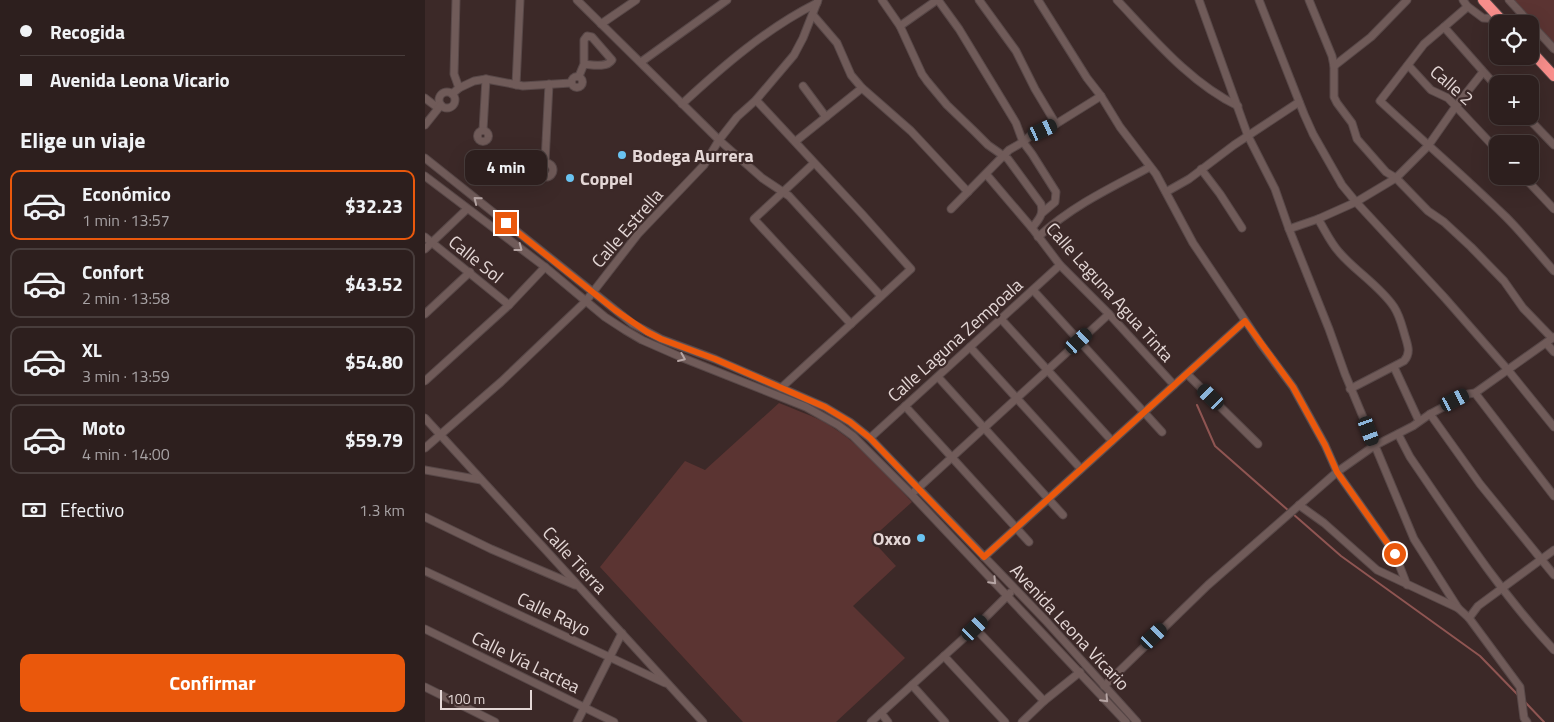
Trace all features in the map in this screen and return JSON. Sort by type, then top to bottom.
[{"type":"highway","points":[[1483,0],[1497,15]]},
{"type":"highway","points":[[1539,60],[1554,76]]},
{"type":"street","points":[[456,0],[454,74],[459,88]]},
{"type":"street","points":[[516,85],[520,0]]},
{"type":"street","points":[[577,0],[719,140],[762,178],[789,196],[881,296]]},
{"type":"street","points":[[601,24],[636,0]]},
{"type":"street","points":[[641,62],[727,0]]},
{"type":"street","points":[[882,0],[900,26],[927,81],[947,106],[995,151],[1003,155],[1011,163],[1041,204],[1041,216],[1032,228]]},
{"type":"street","points":[[900,26],[937,0],[959,30],[1016,123],[1023,142],[1056,192],[1055,202],[1042,212]]},
{"type":"street","points":[[979,0],[1015,51],[1056,124]]},
{"type":"street","points":[[1038,0],[1087,78],[1166,192],[1193,243],[1245,321],[1293,387],[1325,445],[1337,472],[1395,554],[1407,585]]},
{"type":"street","points":[[1117,0],[1194,78],[1209,90],[1238,106]]},
{"type":"street","points":[[1199,0],[1248,136],[1275,189],[1351,388],[1414,539],[1458,608],[1469,618],[1520,687],[1525,721]]},
{"type":"street","points":[[1259,0],[1313,134],[1342,185],[1508,370],[1554,427]]},
{"type":"street","points":[[1309,0],[1329,48],[1334,66],[1334,96],[1352,124],[1357,138],[1386,172],[1471,247],[1504,282],[1523,308],[1551,339],[1554,352]]},
{"type":"street","points":[[1334,66],[1371,37],[1407,0]]},
{"type":"street","points":[[1509,0],[1554,49]]},
{"type":"street","points":[[682,104],[705,82],[753,44],[793,15],[817,2]]},
{"type":"street","name":"Calle Estrella","points":[[425,448],[508,376],[586,301],[638,234],[704,165],[719,140],[737,117],[756,100],[794,55],[813,15],[817,2]]},
{"type":"street","points":[[1489,19],[1483,18],[1465,3],[1424,44],[1380,101],[1460,173],[1507,219],[1554,271]]},
{"type":"street","points":[[813,15],[837,43],[851,74],[862,88],[911,131],[968,192]]},
{"type":"street","points":[[1444,26],[1489,78]]},
{"type":"street","points":[[452,94],[459,88],[474,81],[486,79],[523,86],[571,83],[573,77],[579,76],[584,64],[584,40],[587,36],[592,37],[612,60],[607,65],[584,64]]},
{"type":"street","name":"Calle 2","points":[[1408,65],[1431,90],[1448,98],[1489,141]]},
{"type":"street","points":[[1289,229],[1356,202],[1395,178],[1428,146],[1483,72]]},
{"type":"street","points":[[483,130],[486,79]]},
{"type":"street","points":[[545,162],[549,84]]},
{"type":"street","points":[[803,86],[826,117]]},
{"type":"street","points":[[796,142],[862,88]]},
{"type":"street","points":[[425,98],[440,107],[449,108],[453,106],[455,97],[448,92],[443,93],[440,96],[440,107],[425,125]]},
{"type":"street","points":[[951,209],[1009,150],[1101,96]]},
{"type":"street","points":[[756,100],[911,269],[781,388]]},
{"type":"street","points":[[1166,192],[1189,179],[1299,102]]},
{"type":"street","points":[[1535,125],[1554,145]]},
{"type":"street","name":"Avenida Leona Vicario","points":[[425,158],[633,324],[661,339],[715,359],[808,399],[837,413],[850,422],[870,438],[1015,588],[1137,722]]},
{"type":"street","points":[[815,163],[755,219],[851,324]]},
{"type":"street","points":[[1039,237],[1055,221],[1076,207],[1150,167]]},
{"type":"street","points":[[1201,169],[1221,194],[1242,228]]},
{"type":"street","name":"Calle Laguna Agua Tinta","points":[[986,174],[1032,228],[1060,265],[1109,314],[1174,385]]},
{"type":"street","name":"Avenida Leona Vicario","points":[[425,176],[545,267],[605,317],[642,340],[806,407],[838,425],[863,445],[911,494],[1126,722]]},
{"type":"street","points":[[1531,185],[1554,209]]},
{"type":"street","points":[[425,249],[467,209]]},
{"type":"street","points":[[1318,218],[1340,253],[1393,306],[1399,316],[1409,347],[1408,356],[1404,361],[1351,388]]},
{"type":"street","name":"Calle Sol","points":[[425,238],[509,304]]},
{"type":"street","name":"Calle Laguna Zempoala","points":[[870,438],[1060,265]]},
{"type":"street","points":[[425,381],[509,304],[545,267]]},
{"type":"street","points":[[425,314],[470,272]]},
{"type":"street","points":[[1033,290],[1162,432]]},
{"type":"street","points":[[911,494],[1109,314]]},
{"type":"street","points":[[1001,319],[1112,441]]},
{"type":"street","points":[[984,557],[1245,321]]},
{"type":"street","points":[[1104,686],[1202,591],[1337,472],[1375,446],[1430,414],[1468,394],[1475,393],[1551,339]]},
{"type":"street","points":[[970,347],[1081,469]]},
{"type":"street","points":[[1394,367],[1419,421]]},
{"type":"street","points":[[1187,374],[1259,444]]},
{"type":"street","points":[[937,377],[1063,515]]},
{"type":"street","points":[[1475,393],[1554,496]]},
{"type":"street","points":[[905,406],[1029,542]]},
{"type":"street","points":[[1430,414],[1480,484],[1554,575]]},
{"type":"street","name":"Calle Tierra","points":[[425,418],[703,722]]},
{"type":"street","points":[[1398,434],[1410,457],[1501,588],[1554,650]]},
{"type":"street","points":[[425,470],[481,480]]},
{"type":"street","points":[[1299,505],[1324,523],[1377,570],[1458,608]]},
{"type":"street","points":[[425,518],[491,549],[579,586]]},
{"type":"street","points":[[1469,618],[1478,606],[1554,550]]},
{"type":"street","name":"Calle Rayo","points":[[425,571],[670,685]]},
{"type":"street","points":[[871,722],[975,628],[1015,588]]},
{"type":"street","points":[[975,628],[1044,701]]},
{"type":"street","name":"Calle Vía Lactea","points":[[425,629],[614,722]]},
{"type":"street","points":[[577,722],[622,633]]},
{"type":"street","points":[[944,656],[1005,722]]},
{"type":"street","points":[[1022,722],[1044,701],[1080,672]]},
{"type":"street","points":[[912,685],[945,722]]},
{"type":"street","points":[[425,687],[495,722]]},
{"type":"street","points":[[881,713],[888,722]]},
{"type":"shaded area","points":[[1505,0],[1554,0],[1554,54],[1539,37],[1539,15],[1519,15]]},
{"type":"shaded area","points":[[779,403],[822,421],[835,429],[859,447],[912,502],[871,539],[896,566],[853,606],[905,658],[836,722],[743,722],[600,567],[685,461],[705,470]]},
{"type":"waterway","points":[[1197,405],[1215,446],[1289,511]]},
{"type":"waterway","points":[[1293,514],[1341,556],[1480,656],[1518,695]]},
{"type":"waterway","points":[[1525,702],[1544,722]]},
{"type":"place","name":"Bodega Aurrera","points":[[622,155]]},
{"type":"place","name":"Coppel","points":[[570,178]]},
{"type":"place","name":"Oxxo","points":[[921,538]]},
{"type":"route","points":[[506,223],[633,324],[661,339],[715,359],[808,399],[837,413],[850,422],[870,438],[892,460],[984,557],[1245,321],[1293,387],[1325,445],[1337,472],[1395,554]]}]
